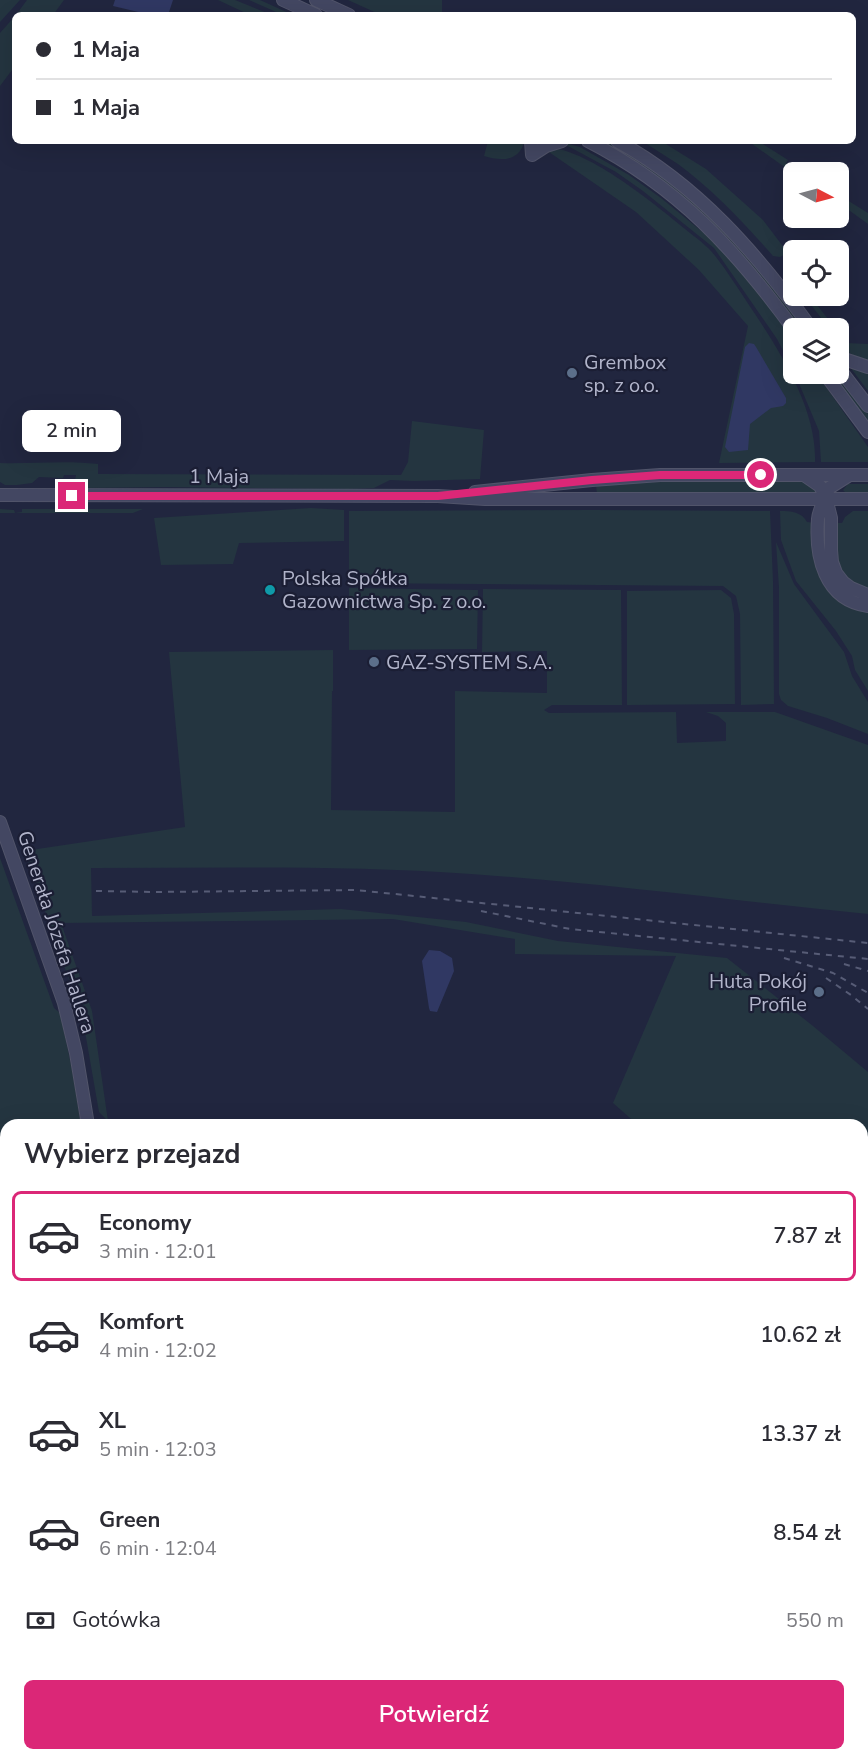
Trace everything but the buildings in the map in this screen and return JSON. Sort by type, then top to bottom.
[{"type":"street","points":[[283,0],[309,12]]},
{"type":"street","points":[[316,0],[342,12]]},
{"type":"street","points":[[531,144],[532,155],[552,144]]},
{"type":"street","points":[[593,144],[650,179],[716,233],[785,318]]},
{"type":"street","points":[[624,144],[685,187],[719,218],[768,271],[803,318]]},
{"type":"street","points":[[849,360],[868,366]]},
{"type":"street","points":[[849,381],[868,406]]},
{"type":"street","points":[[832,384],[868,432]]},
{"type":"street","name":"1 Maja","points":[[438,496],[660,475],[868,475]]},
{"type":"street","points":[[804,475],[820,486],[826,498],[831,518],[832,562],[836,573],[851,588],[868,594]]},
{"type":"street","points":[[849,475],[829,488],[821,506],[818,518],[821,560],[826,577],[833,588],[852,602],[868,606]]},
{"type":"street","name":"1 Maja","points":[[0,495],[868,499]]},
{"type":"street","points":[[799,498],[818,518]]},
{"type":"street","points":[[831,518],[851,498]]},
{"type":"street","name":"Generała Józefa Hallera","points":[[0,822],[64,1003],[76,1053],[87,1119]]},
{"type":"shaded area","points":[[0,0],[20,0],[0,22]]},
{"type":"shaded area","points":[[27,0],[64,0],[55,12],[18,12]]},
{"type":"shaded area","points":[[218,0],[235,0],[265,12],[244,12]]},
{"type":"shaded area","points":[[249,0],[260,0],[286,12],[276,12]]},
{"type":"shaded area","points":[[348,0],[442,0],[442,12],[374,12]]},
{"type":"shaded area","points":[[12,19],[12,70],[0,86],[0,33]]},
{"type":"shaded area","points":[[487,144],[524,144],[513,157],[496,159],[484,156]]},
{"type":"shaded area","points":[[566,144],[580,147],[629,175],[722,248],[783,323],[783,351],[714,248],[616,172]]},
{"type":"shaded area","points":[[602,144],[612,144],[626,152],[690,198],[746,252],[783,300],[783,306],[788,306],[797,318],[791,318],[748,262]]},
{"type":"shaded area","points":[[647,144],[666,144],[706,169],[763,220],[783,246],[783,256],[773,256],[704,185],[678,164]]},
{"type":"shaded area","points":[[752,144],[763,144],[788,160],[783,162],[783,166]]},
{"type":"shaded area","points":[[551,148],[567,151],[603,168],[657,206],[713,253],[759,319],[783,360],[783,384],[796,384],[809,420],[814,441],[815,462],[719,463],[748,326],[699,270],[636,212],[546,150]]},
{"type":"shaded area","points":[[849,201],[868,213],[868,224],[849,210]]},
{"type":"shaded area","points":[[812,306],[818,306],[827,318],[821,318]]},
{"type":"shaded area","points":[[849,343],[868,344],[868,362],[849,352]]},
{"type":"shaded area","points":[[850,367],[868,371],[868,391]]},
{"type":"shaded area","points":[[799,384],[824,384],[868,447],[868,462],[821,462],[819,431]]},
{"type":"shaded area","points":[[840,384],[846,384],[868,414],[868,422]]},
{"type":"shaded area","points":[[412,421],[484,430],[480,479],[390,480],[374,488],[349,489],[83,488],[75,480],[76,475],[64,475],[63,478],[39,477],[32,483],[17,485],[5,485],[0,482],[0,463],[98,464],[98,474],[401,475],[408,462]]},
{"type":"shaded area","points":[[663,479],[801,480],[821,494],[597,494],[596,485]]},
{"type":"shaded area","points":[[848,484],[868,484],[868,494],[846,493],[843,490]]},
{"type":"shaded area","points":[[311,508],[344,510],[344,541],[239,543],[233,564],[161,565],[154,518]]},
{"type":"shaded area","points":[[0,509],[14,510],[15,513],[0,513]]},
{"type":"shaded area","points":[[22,509],[143,509],[133,513],[15,513],[22,512]]},
{"type":"shaded area","points":[[349,511],[770,511],[774,704],[741,705],[740,614],[736,596],[723,586],[349,583]]},
{"type":"shaded area","points":[[780,511],[796,513],[807,522],[815,523],[824,573],[833,596],[854,608],[868,611],[868,691],[855,670],[852,656],[836,631],[796,581],[781,540]]},
{"type":"shaded area","points":[[853,511],[868,511],[868,591],[846,580],[837,562],[835,523],[842,523],[845,517]]},
{"type":"shaded area","points":[[776,542],[794,584],[844,652],[852,676],[868,702],[868,734],[788,706],[781,700],[779,694],[779,588]]},
{"type":"shaded area","points":[[349,588],[478,590],[477,649],[349,650]]},
{"type":"shaded area","points":[[483,589],[621,590],[622,705],[552,705],[544,710],[549,713],[676,712],[677,743],[726,741],[726,723],[718,716],[706,712],[775,712],[868,745],[868,914],[620,887],[424,871],[329,868],[91,868],[92,916],[341,909],[466,922],[558,941],[727,958],[868,1072],[868,1119],[631,1119],[613,1103],[676,956],[515,954],[515,939],[393,919],[61,923],[92,1011],[108,1119],[99,1112],[83,1020],[24,851],[185,827],[169,652],[333,650],[331,810],[455,812],[455,691],[547,693],[547,651],[482,652]]},
{"type":"shaded area","points":[[721,590],[731,598],[734,614],[735,704],[627,705],[627,591]]},
{"type":"shaded area","points":[[0,858],[54,1008],[60,1013],[80,1119],[0,1119]]},
{"type":"water","points":[[115,0],[173,0],[169,12],[138,12],[113,6]]},
{"type":"water","points":[[749,343],[756,347],[786,398],[786,403],[783,406],[771,408],[750,424],[748,450],[729,452],[725,447],[745,347]]},
{"type":"water","points":[[429,950],[440,951],[452,958],[454,971],[437,1012],[430,1011],[429,1008],[422,961]]},
{"type":"railway","points":[[96,891],[356,890],[868,943]]},
{"type":"railway","points":[[481,911],[570,929],[868,959]]},
{"type":"railway","points":[[784,958],[833,973],[868,993]]},
{"type":"railway","points":[[844,964],[868,971]]},
{"type":"railway","points":[[826,978],[868,1009]]},
{"type":"place","name":"Grembox sp. z o.o.","points":[[572,373]]},
{"type":"place","name":"Polska Spółka Gazownictwa Sp. z o.o.","points":[[270,590]]},
{"type":"place","name":"GAZ-SYSTEM S.A.","points":[[374,662]]},
{"type":"place","name":"Huta Pokój Profile","points":[[819,992]]},
{"type":"route","points":[[72,496],[438,496],[660,475],[761,475]]}]
